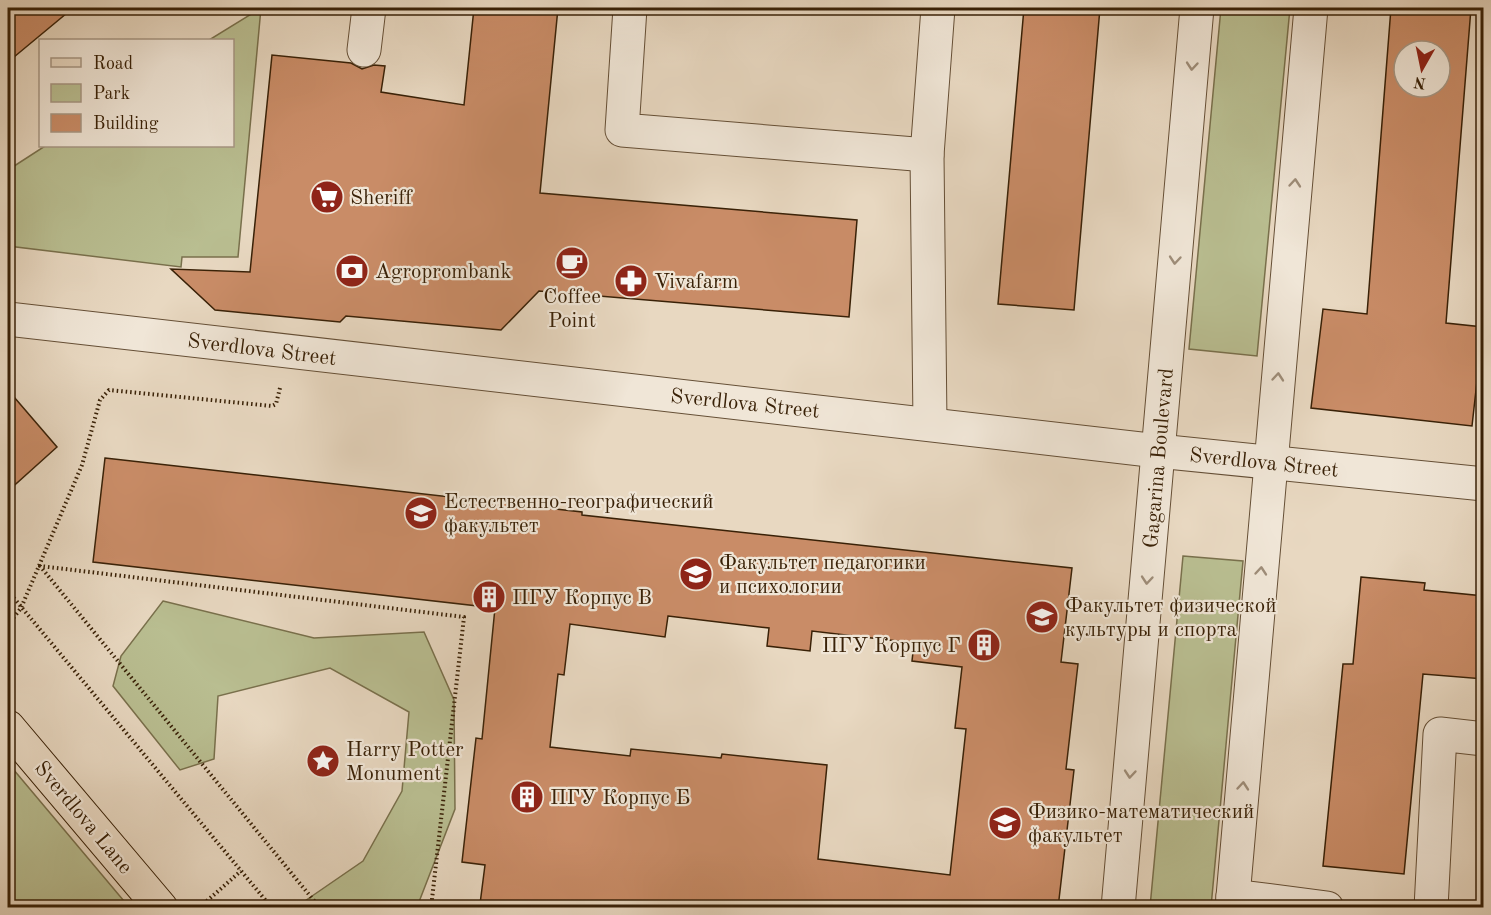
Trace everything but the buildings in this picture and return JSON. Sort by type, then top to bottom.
[{"type":"main road","name":"Sverdlova Lane","points":[[8,727],[161,908]]},
{"type":"street","points":[[364,50],[369,8]]},
{"type":"street","points":[[630,8],[622,130],[927,155]]},
{"type":"street","points":[[930,424],[927,155],[938,8]]},
{"type":"street","name":"Gagarina Boulevard","points":[[1118,908],[1197,8]]},
{"type":"street","points":[[1311,8],[1232,902],[1327,908]]},
{"type":"street","name":"Sverdlova Street","points":[[8,320],[1158,451],[1484,484]]},
{"type":"street","points":[[1431,908],[1440,734],[1484,739]]},
{"type":"path","points":[[8,625],[21,608],[82,465],[100,400],[104,394],[109,390],[272,406],[276,404],[287,352]]},
{"type":"path","points":[[40,566],[320,908]]},
{"type":"path","points":[[40,566],[464,617],[431,908]]},
{"type":"path","points":[[8,591],[272,908]]},
{"type":"path","points":[[199,908],[241,870]]},
{"type":"green space","points":[[261,8],[238,257],[182,257],[181,267],[8,246],[8,170],[43,147],[234,147],[234,39],[211,39]]},
{"type":"green space","points":[[1221,8],[1290,8],[1257,356],[1189,349]]},
{"type":"green space","points":[[1183,556],[1243,561],[1211,907],[1150,907]]},
{"type":"green space","points":[[163,601],[314,638],[424,632],[454,700],[455,809],[417,907],[302,908],[299,905],[363,861],[402,791],[409,712],[330,668],[218,696],[214,759],[180,770],[113,686],[121,656]]},
{"type":"green space","points":[[8,763],[129,907],[8,907]]},
{"type":"place","name":"Sheriff","points":[[327,197]]},
{"type":"place","name":"Coffee Point","points":[[572,263]]},
{"type":"place","name":"Agroprombank","points":[[352,271]]},
{"type":"place","name":"Vivafarm","points":[[631,281]]},
{"type":"place","name":"Естественно-географический факультет","points":[[421,513]]},
{"type":"place","name":"Факультет педагогики и психологии","points":[[696,574]]},
{"type":"place","name":"ПГУ Корпус В","points":[[489,597]]},
{"type":"place","name":"Факультет физической культуры и спорта","points":[[1042,617]]},
{"type":"place","name":"ПГУ Корпус Г","points":[[984,645]]},
{"type":"place","name":"Harry Potter Monument","points":[[323,761]]},
{"type":"place","name":"ПГУ Корпус Б","points":[[527,797]]},
{"type":"place","name":"Физико-математический факультет","points":[[1005,823]]}]
